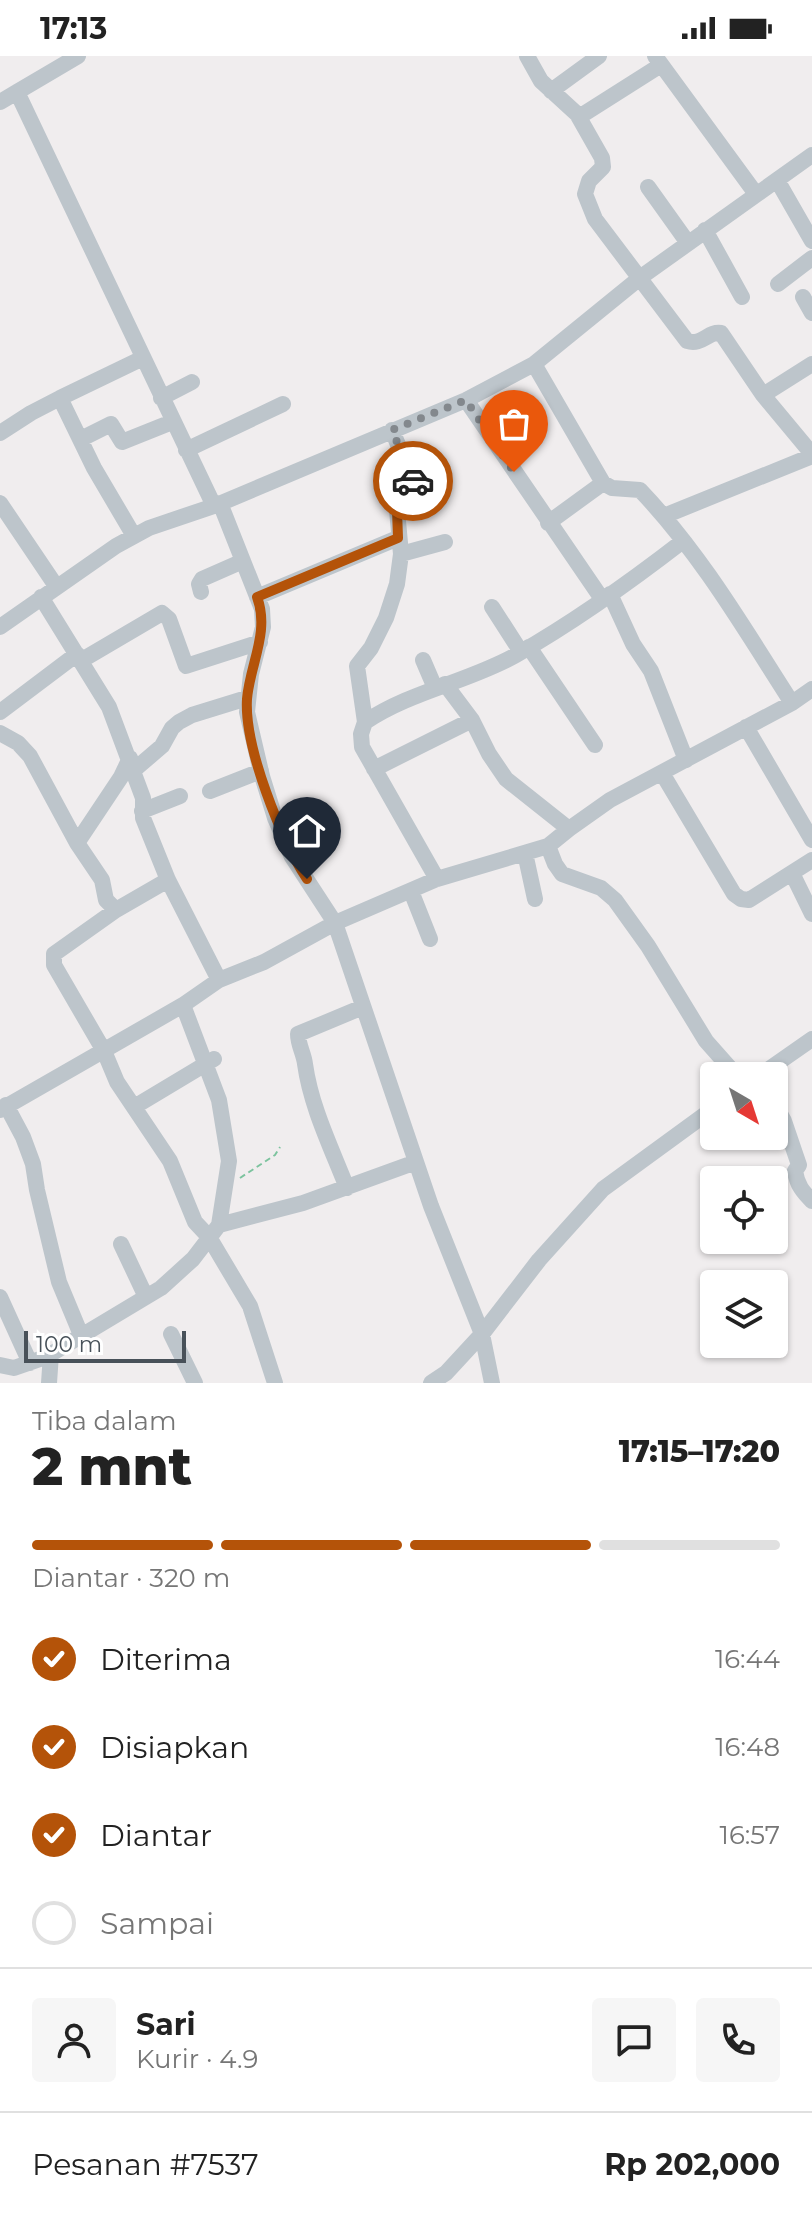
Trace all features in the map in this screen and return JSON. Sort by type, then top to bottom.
[{"type":"street","points":[[0,102],[78,56]]},
{"type":"street","points":[[527,56],[533,70],[579,117],[604,163],[586,187],[588,207],[687,341],[699,342],[715,332],[721,333],[763,395],[812,455],[664,516]]},
{"type":"street","points":[[551,91],[599,56]]},
{"type":"street","points":[[579,117],[658,60],[756,194]]},
{"type":"street","points":[[17,92],[172,422],[217,504],[262,609],[263,627],[247,698],[250,725],[275,818],[291,853],[335,923],[416,1162],[483,1340],[491,1377]]},
{"type":"street","points":[[0,626],[56,586],[149,528],[217,504],[466,400],[534,364],[641,277],[812,155]]},
{"type":"street","points":[[777,180],[812,241]]},
{"type":"street","points":[[648,187],[688,243]]},
{"type":"street","points":[[705,230],[742,297]]},
{"type":"street","points":[[778,284],[812,258]]},
{"type":"street","points":[[803,297],[812,313]]},
{"type":"street","points":[[0,433],[31,413],[143,358]]},
{"type":"street","points":[[534,364],[603,483],[612,488],[640,490],[664,516],[715,582],[792,703]]},
{"type":"street","points":[[763,395],[812,364]]},
{"type":"street","points":[[161,398],[192,382]]},
{"type":"street","points":[[60,398],[134,536]]},
{"type":"street","points":[[466,400],[548,523],[606,596],[651,671],[686,760]]},
{"type":"street","points":[[186,450],[283,404]]},
{"type":"street","points":[[81,439],[111,424],[122,442],[172,422]]},
{"type":"street","points":[[392,430],[414,484],[397,510],[400,546],[397,584],[386,618],[371,648],[357,666],[365,722],[361,734],[362,747],[437,879]]},
{"type":"street","points":[[548,523],[603,483]]},
{"type":"street","points":[[0,503],[56,586]]},
{"type":"street","points":[[365,722],[387,707],[525,649],[683,541]]},
{"type":"street","points":[[257,597],[400,546],[445,542]]},
{"type":"street","points":[[201,592],[199,584],[207,576],[243,561]]},
{"type":"street","points":[[41,597],[109,707],[132,764],[143,798],[142,811],[168,880],[219,980]]},
{"type":"street","points":[[492,607],[595,745]]},
{"type":"street","points":[[0,712],[79,657],[162,613],[169,619],[188,667],[260,642]]},
{"type":"street","points":[[423,660],[440,686],[472,720],[506,779],[569,829]]},
{"type":"street","points":[[81,1335],[59,1282],[33,1164],[23,1137],[3,1108],[183,1005],[219,980],[264,962],[335,923],[437,879],[548,846],[610,800],[792,703],[812,689]]},
{"type":"street","points":[[77,843],[121,777],[132,764],[162,746],[179,722],[247,698]]},
{"type":"street","points":[[374,769],[472,720]]},
{"type":"street","points":[[746,727],[812,840]]},
{"type":"street","points":[[0,733],[18,743],[30,756],[77,843],[102,880],[106,900],[116,910]]},
{"type":"street","points":[[210,791],[261,771]]},
{"type":"street","points":[[662,773],[734,894],[741,899],[749,900],[812,860]]},
{"type":"street","points":[[142,811],[180,796]]},
{"type":"street","points":[[291,853],[317,841]]},
{"type":"street","points":[[548,846],[562,874],[601,888],[615,900],[648,946],[706,1041],[725,1062]]},
{"type":"street","points":[[525,853],[535,899]]},
{"type":"street","points":[[792,873],[812,914]]},
{"type":"street","points":[[168,880],[116,910],[54,954],[53,958],[65,987],[104,1051],[117,1082],[170,1161],[195,1222],[214,1231],[250,1306],[275,1383]]},
{"type":"street","points":[[411,891],[430,939]]},
{"type":"street","points":[[0,1365],[14,1368],[51,1354],[161,1288],[186,1266],[214,1231],[226,1188],[227,1150],[210,1061],[183,1005]]},
{"type":"street","points":[[347,1188],[307,1085],[298,1034],[363,1007]]},
{"type":"street","points":[[779,1062],[812,1039]]},
{"type":"street","points":[[134,1107],[210,1061]]},
{"type":"street","points":[[431,1383],[483,1340],[539,1260],[603,1189],[700,1118]]},
{"type":"street","points":[[788,1129],[806,1163],[795,1171],[797,1180],[812,1201]]},
{"type":"street","points":[[214,1231],[416,1162]]},
{"type":"street","points":[[121,1244],[146,1297]]},
{"type":"street","points":[[0,1297],[30,1363]]},
{"type":"street","points":[[171,1334],[195,1383]]},
{"type":"street","points":[[49,1383],[51,1354]]},
{"type":"path","points":[[226,1188],[275,1155],[280,1147]]},
{"type":"way so far","points":[[413,481],[392,430],[466,400],[514,472]]},
{"type":"route","points":[[307,879],[292,857],[275,818],[247,712],[251,674],[263,627],[262,609],[257,597],[398,538],[398,506],[413,489],[413,481]]}]
